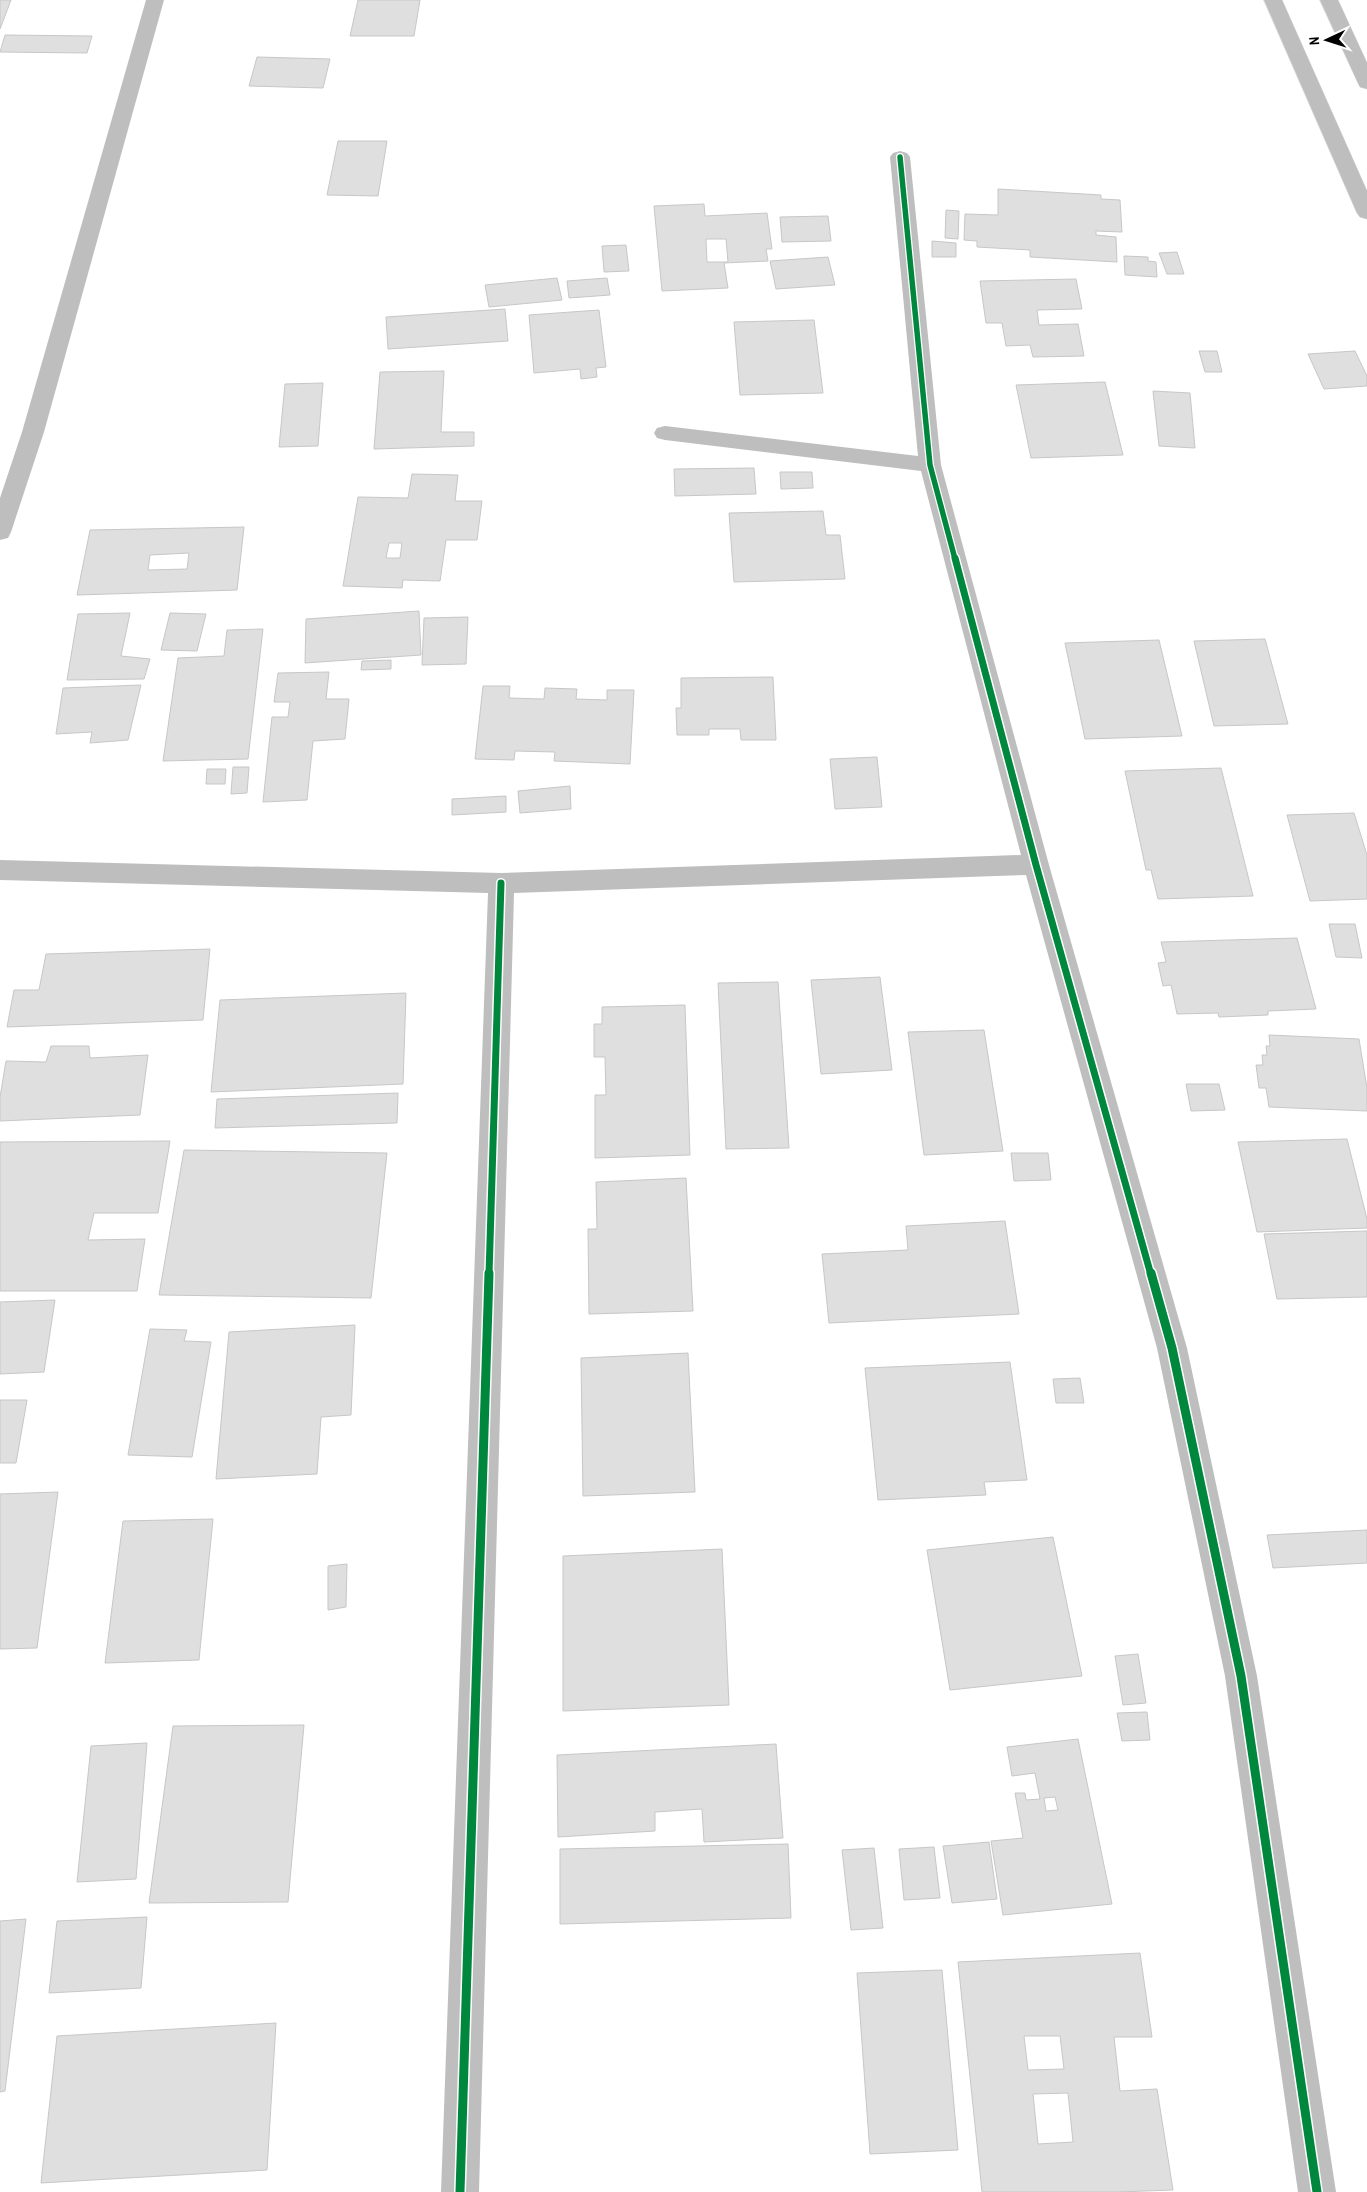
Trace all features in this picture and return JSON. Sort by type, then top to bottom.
[{"type":"street","points":[[0,532],[33,432],[155,0]]},
{"type":"street","points":[[1273,0],[1367,213]]},
{"type":"street","points":[[1330,0],[1367,83]]},
{"type":"street","points":[[900,157],[930,465],[1036,865],[1176,1368],[1241,1676],[1317,2192]]},
{"type":"street","points":[[665,433],[930,465]]},
{"type":"street","points":[[0,870],[500,883],[1036,865]]},
{"type":"street","points":[[460,2192],[500,883]]},
{"type":"building","points":[[0,0],[11,0],[0,29]]},
{"type":"building","points":[[358,0],[420,0],[414,36],[350,36]]},
{"type":"building","points":[[5,35],[92,36],[87,53],[0,52]]},
{"type":"building","points":[[257,57],[330,59],[323,88],[249,86]]},
{"type":"building","points":[[338,141],[387,141],[378,196],[327,195]]},
{"type":"building","points":[[998,189],[1101,195],[1101,199],[1120,200],[1122,232],[1096,231],[1096,235],[1116,237],[1117,262],[1030,257],[1030,250],[977,247],[977,241],[964,240],[965,214],[998,215]]},
{"type":"building","points":[[704,204],[705,216],[767,213],[772,249],[766,249],[768,261],[724,263],[728,288],[662,291],[654,206]],"holes":[[[706,239],[726,239],[728,262],[707,262]]]},
{"type":"building","points":[[946,210],[959,211],[958,239],[945,238]]},
{"type":"building","points":[[828,216],[831,241],[782,242],[780,217]]},
{"type":"building","points":[[932,241],[956,243],[956,257],[932,257]]},
{"type":"building","points":[[626,245],[629,271],[604,272],[602,246]]},
{"type":"building","points":[[1177,252],[1184,274],[1167,274],[1159,253]]},
{"type":"building","points":[[1124,256],[1148,257],[1148,261],[1156,262],[1157,277],[1125,275]]},
{"type":"building","points":[[828,257],[835,285],[776,289],[770,261]]},
{"type":"building","points":[[557,278],[562,300],[489,307],[485,285]]},
{"type":"building","points":[[607,278],[610,295],[569,298],[567,281]]},
{"type":"building","points":[[1076,279],[1082,309],[1037,310],[1039,325],[1078,324],[1084,356],[1033,357],[1030,345],[1006,346],[1002,323],[986,323],[980,281]]},
{"type":"building","points":[[505,309],[508,341],[388,349],[386,317]]},
{"type":"building","points":[[599,310],[606,367],[596,368],[597,377],[581,379],[580,369],[534,373],[529,315]]},
{"type":"building","points":[[814,320],[823,393],[740,395],[734,322]]},
{"type":"building","points":[[1199,351],[1217,351],[1222,372],[1205,372]]},
{"type":"building","points":[[1355,351],[1367,376],[1367,386],[1324,389],[1308,354]]},
{"type":"building","points":[[444,371],[441,432],[474,432],[474,446],[374,449],[380,372]]},
{"type":"building","points":[[1105,382],[1123,455],[1031,458],[1016,385]]},
{"type":"building","points":[[323,383],[318,446],[279,447],[285,384]]},
{"type":"building","points":[[1153,391],[1190,393],[1195,448],[1159,446]]},
{"type":"building","points":[[754,468],[756,494],[675,496],[674,469]]},
{"type":"building","points":[[780,472],[812,472],[813,488],[781,489]]},
{"type":"building","points":[[412,474],[458,475],[455,501],[482,501],[477,540],[446,540],[440,581],[403,580],[402,588],[343,586],[358,497],[408,498]],"holes":[[[389,543],[402,543],[400,558],[386,558]]]},
{"type":"building","points":[[823,511],[826,535],[840,535],[845,579],[734,582],[729,513]]},
{"type":"building","points":[[244,527],[237,590],[77,595],[90,530]],"holes":[[[189,553],[187,569],[148,570],[150,555]]]},
{"type":"building","points":[[419,611],[421,655],[305,663],[306,619]]},
{"type":"building","points":[[130,613],[121,656],[150,659],[144,679],[67,680],[78,614]]},
{"type":"building","points":[[170,613],[206,614],[197,651],[161,650]]},
{"type":"building","points":[[468,617],[466,664],[422,665],[424,618]]},
{"type":"building","points":[[263,629],[248,759],[163,761],[178,658],[224,656],[227,630]]},
{"type":"building","points":[[1265,639],[1288,724],[1214,726],[1194,641]]},
{"type":"building","points":[[1159,640],[1182,736],[1085,739],[1065,643]]},
{"type":"building","points":[[391,660],[391,669],[361,670],[362,661]]},
{"type":"building","points":[[329,672],[326,699],[349,699],[345,739],[313,741],[307,800],[263,802],[272,717],[288,717],[290,702],[274,702],[278,673]]},
{"type":"building","points":[[773,677],[776,740],[741,740],[740,729],[709,729],[709,735],[677,735],[676,708],[681,708],[681,678]]},
{"type":"building","points":[[141,685],[128,740],[90,743],[92,732],[56,734],[63,688]]},
{"type":"building","points":[[483,686],[510,686],[509,698],[544,699],[545,688],[577,689],[576,699],[607,700],[607,690],[634,690],[630,764],[554,761],[555,752],[515,751],[514,760],[475,759]]},
{"type":"building","points":[[877,757],[882,807],[835,809],[830,759]]},
{"type":"building","points":[[233,767],[249,767],[247,793],[231,794]]},
{"type":"building","points":[[1221,768],[1253,896],[1158,899],[1151,870],[1146,870],[1125,771]]},
{"type":"building","points":[[207,769],[226,769],[225,784],[206,784]]},
{"type":"building","points":[[570,786],[571,809],[520,813],[518,791]]},
{"type":"building","points":[[506,796],[506,812],[452,815],[452,799]]},
{"type":"building","points":[[1354,813],[1367,855],[1367,899],[1310,901],[1287,815]]},
{"type":"building","points":[[1329,924],[1355,924],[1362,958],[1336,957]]},
{"type":"building","points":[[1297,938],[1316,1009],[1268,1011],[1268,1015],[1219,1017],[1218,1013],[1177,1014],[1171,985],[1163,986],[1158,963],[1166,962],[1161,942]]},
{"type":"building","points":[[210,949],[203,1020],[7,1027],[14,990],[39,990],[46,954]]},
{"type":"building","points":[[880,977],[892,1070],[821,1074],[811,980]]},
{"type":"building","points":[[778,982],[789,1148],[726,1149],[718,983]]},
{"type":"building","points":[[406,993],[403,1084],[211,1092],[220,1000]]},
{"type":"building","points":[[685,1005],[690,1155],[595,1158],[595,1095],[606,1095],[605,1057],[594,1057],[594,1024],[602,1024],[602,1007]]},
{"type":"building","points":[[984,1030],[1003,1151],[924,1155],[908,1032]]},
{"type":"building","points":[[1269,1035],[1359,1039],[1367,1088],[1367,1111],[1269,1107],[1266,1088],[1259,1088],[1256,1065],[1263,1065],[1262,1055],[1267,1055],[1266,1046],[1270,1046]]},
{"type":"building","points":[[51,1046],[89,1046],[90,1058],[148,1055],[140,1115],[0,1121],[0,1097],[6,1061],[46,1062]]},
{"type":"building","points":[[1186,1084],[1219,1084],[1225,1110],[1191,1111]]},
{"type":"building","points":[[398,1093],[397,1123],[215,1128],[217,1099]]},
{"type":"building","points":[[1347,1139],[1367,1219],[1367,1228],[1257,1232],[1238,1142]]},
{"type":"building","points":[[170,1141],[158,1213],[94,1213],[88,1240],[145,1239],[137,1291],[0,1291],[0,1142]]},
{"type":"building","points":[[184,1150],[387,1153],[371,1298],[159,1295]]},
{"type":"building","points":[[1011,1153],[1048,1153],[1051,1180],[1014,1181]]},
{"type":"building","points":[[686,1178],[693,1311],[589,1314],[588,1229],[597,1229],[596,1182]]},
{"type":"building","points":[[1005,1221],[1019,1314],[829,1323],[822,1254],[908,1250],[906,1226]]},
{"type":"building","points":[[1367,1231],[1367,1297],[1277,1299],[1264,1234]]},
{"type":"building","points":[[55,1300],[44,1372],[0,1374],[0,1302]]},
{"type":"building","points":[[355,1325],[351,1415],[321,1417],[317,1474],[216,1479],[229,1332]]},
{"type":"building","points":[[150,1329],[187,1330],[184,1341],[211,1342],[192,1457],[128,1455]]},
{"type":"building","points":[[688,1353],[695,1492],[583,1496],[581,1358]]},
{"type":"building","points":[[1010,1362],[1027,1480],[984,1482],[986,1495],[878,1500],[865,1368]]},
{"type":"building","points":[[1080,1378],[1084,1403],[1056,1403],[1053,1379]]},
{"type":"building","points":[[0,1400],[27,1400],[16,1463],[0,1463]]},
{"type":"building","points":[[58,1492],[37,1648],[0,1649],[0,1494]]},
{"type":"building","points":[[213,1519],[199,1660],[105,1663],[123,1521]]},
{"type":"building","points":[[1367,1530],[1367,1563],[1273,1568],[1267,1535]]},
{"type":"building","points":[[1053,1537],[1082,1676],[950,1690],[927,1550]]},
{"type":"building","points":[[722,1549],[729,1705],[563,1711],[563,1556]]},
{"type":"building","points":[[347,1564],[346,1607],[328,1610],[328,1566]]},
{"type":"building","points":[[1138,1654],[1146,1703],[1123,1705],[1115,1656]]},
{"type":"building","points":[[1147,1712],[1150,1740],[1122,1741],[1117,1713]]},
{"type":"building","points":[[304,1725],[288,1902],[149,1903],[173,1726]]},
{"type":"building","points":[[1078,1739],[1112,1904],[1003,1915],[991,1841],[1023,1838],[1015,1793],[1025,1793],[1026,1800],[1040,1799],[1035,1773],[1012,1776],[1007,1747]],"holes":[[[1055,1797],[1058,1810],[1046,1811],[1044,1798]]]},
{"type":"building","points":[[147,1743],[136,1879],[77,1882],[91,1746]]},
{"type":"building","points":[[776,1744],[783,1838],[704,1842],[702,1809],[655,1812],[655,1831],[558,1837],[557,1755]]},
{"type":"building","points":[[989,1842],[997,1899],[952,1903],[943,1846]]},
{"type":"building","points":[[788,1844],[791,1918],[560,1924],[560,1849]]},
{"type":"building","points":[[934,1847],[940,1898],[904,1900],[899,1849]]},
{"type":"building","points":[[874,1848],[883,1928],[851,1930],[842,1850]]},
{"type":"building","points":[[147,1917],[141,1988],[49,1993],[57,1921]]},
{"type":"building","points":[[26,1919],[5,2091],[0,2092],[0,1921]]},
{"type":"building","points":[[1140,1953],[1152,2037],[1114,2037],[1120,2091],[1157,2089],[1173,2190],[982,2192],[958,1962]],"holes":[[[1024,2036],[1060,2036],[1064,2069],[1028,2070]],[[1068,2093],[1073,2142],[1038,2144],[1033,2094]]]},
{"type":"building","points":[[942,1970],[958,2150],[870,2154],[857,1973]]},
{"type":"building","points":[[276,2023],[267,2170],[41,2183],[57,2036]]},
{"type":"cycle path","points":[[900,157],[930,465],[1036,865],[1172,1348],[1241,1676],[1317,2192]]},
{"type":"cycle path","points":[[460,2192],[501,883]]}]
